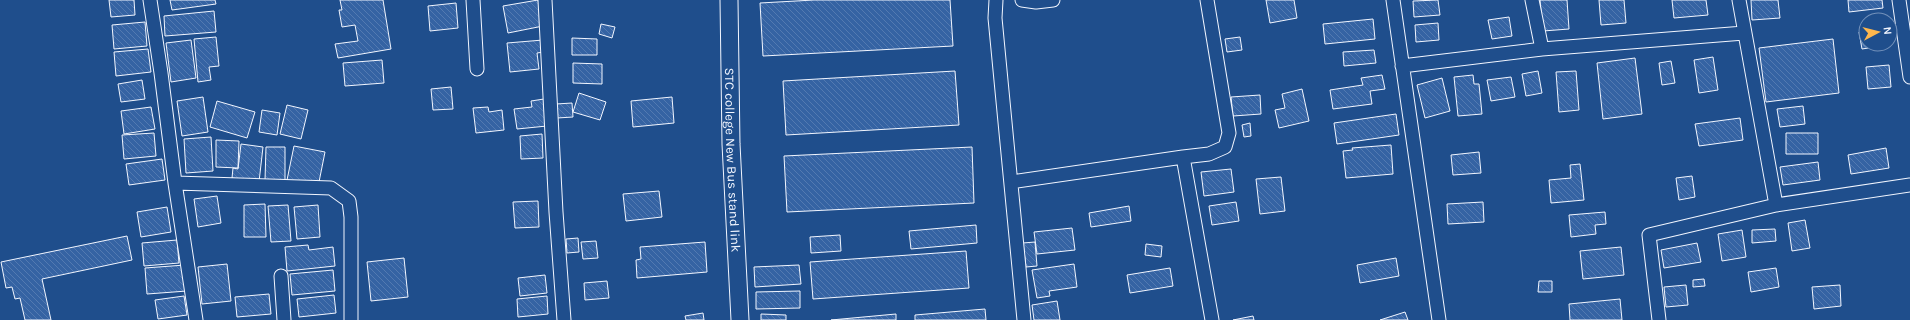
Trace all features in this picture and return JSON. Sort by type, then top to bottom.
[{"type":"street","points":[[150,0],[162,73],[175,183],[196,320]]},
{"type":"street","points":[[473,0],[477,69]]},
{"type":"street","points":[[545,0],[556,212],[564,320]]},
{"type":"street","name":"STC college New Bus stand link","points":[[730,0],[731,144],[740,320]]},
{"type":"street","points":[[996,0],[995,18],[1024,320]]},
{"type":"street","points":[[1022,0],[1036,2],[1053,0]]},
{"type":"street","points":[[1011,182],[1209,154],[1225,146],[1228,133],[1207,0]]},
{"type":"street","points":[[1393,0],[1439,320]]},
{"type":"street","points":[[1532,0],[1542,49]]},
{"type":"street","points":[[1740,0],[1744,32],[1776,205]]},
{"type":"street","points":[[1899,0],[1910,78]]},
{"type":"street","points":[[1402,66],[1542,49],[1744,32]]},
{"type":"street","points":[[1183,157],[1212,320]]},
{"type":"street","points":[[175,183],[331,188],[349,201],[351,217],[351,320]]},
{"type":"street","points":[[1659,320],[1649,235],[1776,205],[1910,185]]},
{"type":"street","points":[[281,276],[284,320]]},
{"type":"building","points":[[109,0],[134,0],[135,15],[111,17]]},
{"type":"building","points":[[170,0],[215,0],[216,4],[172,10]]},
{"type":"building","points":[[340,0],[383,0],[391,49],[338,58],[335,44],[358,41],[355,25],[342,27],[339,10],[342,10]]},
{"type":"building","points":[[538,0],[543,26],[508,33],[503,6]]},
{"type":"building","points":[[814,0],[950,0],[953,46],[763,56],[760,3]]},
{"type":"building","points":[[1266,0],[1294,0],[1297,18],[1270,23]]},
{"type":"building","points":[[1438,0],[1440,15],[1414,17],[1413,1]]},
{"type":"building","points":[[1540,0],[1567,0],[1569,29],[1543,31]]},
{"type":"building","points":[[1599,0],[1624,0],[1626,23],[1601,25]]},
{"type":"building","points":[[1672,0],[1706,0],[1708,15],[1674,18]]},
{"type":"building","points":[[1751,0],[1778,0],[1780,18],[1752,20]]},
{"type":"building","points":[[1848,0],[1882,0],[1883,8],[1849,12]]},
{"type":"building","points":[[456,3],[458,28],[430,31],[428,6]]},
{"type":"building","points":[[214,11],[216,32],[165,36],[164,16]]},
{"type":"building","points":[[1509,17],[1512,36],[1492,39],[1488,20]]},
{"type":"building","points":[[1373,19],[1375,39],[1325,44],[1323,24]]},
{"type":"building","points":[[145,22],[147,46],[114,49],[112,25]]},
{"type":"building","points":[[1438,23],[1439,40],[1416,42],[1415,25]]},
{"type":"building","points":[[601,24],[615,27],[612,38],[599,34]]},
{"type":"building","points":[[216,37],[219,66],[209,67],[211,80],[198,82],[194,39]]},
{"type":"building","points":[[1240,37],[1242,50],[1227,52],[1225,39]]},
{"type":"building","points":[[572,38],[597,39],[597,55],[572,55]]},
{"type":"building","points":[[1833,39],[1839,93],[1766,102],[1759,48]]},
{"type":"building","points":[[191,40],[196,78],[171,82],[166,43]]},
{"type":"building","points":[[543,40],[544,52],[537,53],[539,69],[510,72],[507,43]]},
{"type":"building","points":[[148,49],[151,72],[116,76],[114,52]]},
{"type":"building","points":[[1374,50],[1376,63],[1344,66],[1343,52]]},
{"type":"building","points":[[1713,57],[1718,90],[1699,93],[1694,60]]},
{"type":"building","points":[[1635,58],[1642,114],[1603,119],[1597,63]]},
{"type":"building","points":[[382,60],[384,83],[345,86],[343,63]]},
{"type":"building","points":[[1671,61],[1675,83],[1662,85],[1659,63]]},
{"type":"building","points":[[573,63],[602,64],[602,84],[573,83]]},
{"type":"building","points":[[1889,65],[1891,87],[1868,89],[1866,67]]},
{"type":"building","points":[[955,71],[959,125],[786,135],[783,81]]},
{"type":"building","points":[[1538,71],[1542,93],[1526,96],[1522,74]]},
{"type":"building","points":[[1576,71],[1579,110],[1559,112],[1556,72]]},
{"type":"building","points":[[1382,75],[1385,89],[1370,91],[1372,104],[1333,109],[1330,90],[1363,85],[1361,78]]},
{"type":"building","points":[[1473,75],[1474,84],[1479,84],[1482,114],[1458,116],[1454,77]]},
{"type":"building","points":[[1511,77],[1515,97],[1491,101],[1487,80]]},
{"type":"building","points":[[1442,78],[1450,111],[1425,118],[1417,85]]},
{"type":"building","points":[[142,80],[145,99],[121,102],[118,84]]},
{"type":"building","points":[[451,87],[453,109],[433,110],[431,89]]},
{"type":"building","points":[[1302,89],[1309,121],[1279,128],[1275,110],[1285,108],[1282,94]]},
{"type":"building","points":[[579,93],[606,102],[600,120],[573,112]]},
{"type":"building","points":[[1260,95],[1261,114],[1233,116],[1231,97]]},
{"type":"building","points":[[203,97],[208,132],[182,136],[177,101]]},
{"type":"building","points":[[672,97],[674,123],[633,127],[631,101]]},
{"type":"building","points":[[544,99],[547,126],[517,129],[514,109],[532,107],[531,101]]},
{"type":"building","points":[[217,101],[255,112],[247,138],[210,127]]},
{"type":"building","points":[[572,103],[573,117],[557,118],[556,104]]},
{"type":"building","points":[[287,105],[308,110],[301,139],[280,134]]},
{"type":"building","points":[[1803,106],[1805,124],[1780,127],[1777,109]]},
{"type":"building","points":[[151,107],[155,129],[124,134],[121,111]]},
{"type":"building","points":[[488,107],[489,112],[502,110],[504,130],[476,133],[473,108]]},
{"type":"building","points":[[262,110],[280,113],[277,135],[259,132]]},
{"type":"building","points":[[1396,114],[1399,135],[1337,144],[1334,123]]},
{"type":"building","points":[[1740,118],[1743,140],[1699,146],[1695,124]]},
{"type":"building","points":[[1250,123],[1251,136],[1244,137],[1242,125]]},
{"type":"building","points":[[154,133],[156,156],[124,159],[122,135]]},
{"type":"building","points":[[1786,133],[1818,133],[1818,154],[1786,154]]},
{"type":"building","points":[[542,134],[543,158],[521,159],[520,136]]},
{"type":"building","points":[[211,137],[213,171],[186,173],[184,139]]},
{"type":"building","points":[[216,140],[239,141],[238,168],[216,167]]},
{"type":"building","points":[[241,144],[263,147],[259,182],[232,178],[233,168],[238,169]]},
{"type":"building","points":[[1391,145],[1393,174],[1346,178],[1343,151],[1353,150],[1352,148]]},
{"type":"building","points":[[294,146],[325,152],[318,187],[287,180]]},
{"type":"building","points":[[266,147],[285,147],[285,181],[265,180]]},
{"type":"building","points":[[972,147],[974,203],[787,212],[784,156]]},
{"type":"building","points":[[1886,148],[1889,168],[1851,174],[1848,155]]},
{"type":"building","points":[[1479,152],[1481,173],[1453,175],[1451,155]]},
{"type":"building","points":[[162,159],[165,180],[129,185],[126,164]]},
{"type":"building","points":[[1818,162],[1820,180],[1783,185],[1780,167]]},
{"type":"building","points":[[1580,164],[1584,200],[1551,203],[1549,180],[1571,178],[1570,165]]},
{"type":"building","points":[[1231,169],[1234,192],[1204,196],[1201,172]]},
{"type":"building","points":[[1692,176],[1695,197],[1679,200],[1676,178]]},
{"type":"building","points":[[1281,177],[1285,211],[1260,214],[1256,179]]},
{"type":"building","points":[[659,191],[662,217],[626,221],[623,194]]},
{"type":"building","points":[[217,196],[221,223],[198,227],[194,199]]},
{"type":"building","points":[[538,201],[539,227],[515,228],[513,202]]},
{"type":"building","points":[[1236,202],[1239,221],[1212,225],[1209,206]]},
{"type":"building","points":[[1483,202],[1484,222],[1448,224],[1447,204]]},
{"type":"building","points":[[265,204],[266,237],[244,237],[244,205]]},
{"type":"building","points":[[288,205],[291,241],[271,242],[268,206]]},
{"type":"building","points":[[318,205],[320,237],[297,239],[294,207]]},
{"type":"building","points":[[1129,206],[1131,221],[1091,227],[1089,213]]},
{"type":"building","points":[[167,207],[171,232],[141,237],[137,212]]},
{"type":"building","points":[[1605,212],[1606,224],[1595,225],[1596,234],[1571,237],[1569,215]]},
{"type":"building","points":[[1805,220],[1810,248],[1792,251],[1788,223]]},
{"type":"building","points":[[976,225],[977,243],[911,249],[909,231]]},
{"type":"building","points":[[1072,228],[1075,250],[1037,254],[1034,232]]},
{"type":"building","points":[[1775,229],[1776,241],[1752,243],[1752,230]]},
{"type":"building","points":[[1742,230],[1746,257],[1722,261],[1718,234]]},
{"type":"building","points":[[840,235],[841,251],[811,253],[810,237]]},
{"type":"building","points":[[127,236],[132,260],[42,279],[51,320],[25,320],[20,298],[15,299],[12,287],[6,288],[1,262]]},
{"type":"building","points":[[578,238],[579,252],[567,253],[566,239]]},
{"type":"building","points":[[177,240],[179,263],[144,266],[142,243]]},
{"type":"building","points":[[596,241],[598,258],[583,259],[581,242]]},
{"type":"building","points":[[705,242],[707,272],[637,278],[636,260],[641,259],[640,247]]},
{"type":"building","points":[[1035,242],[1037,266],[1026,267],[1023,243]]},
{"type":"building","points":[[1697,243],[1701,262],[1664,268],[1661,250]]},
{"type":"building","points":[[1146,244],[1162,246],[1161,257],[1145,255]]},
{"type":"building","points":[[308,245],[309,250],[333,247],[335,266],[287,271],[285,247]]},
{"type":"building","points":[[1621,247],[1624,275],[1583,279],[1580,251]]},
{"type":"building","points":[[966,251],[969,288],[813,299],[810,262]]},
{"type":"building","points":[[404,258],[408,297],[371,301],[367,262]]},
{"type":"building","points":[[1396,258],[1399,276],[1360,283],[1357,265]]},
{"type":"building","points":[[227,264],[231,301],[202,304],[198,267]]},
{"type":"building","points":[[1074,264],[1077,287],[1049,291],[1050,296],[1037,298],[1032,270]]},
{"type":"building","points":[[185,265],[187,291],[147,294],[145,268]]},
{"type":"building","points":[[799,265],[801,284],[755,287],[754,267]]},
{"type":"building","points":[[1170,268],[1173,286],[1130,293],[1127,275]]},
{"type":"building","points":[[1776,268],[1779,287],[1751,292],[1748,272]]},
{"type":"building","points":[[333,270],[335,291],[292,295],[290,274]]},
{"type":"building","points":[[545,275],[547,293],[520,296],[518,278]]},
{"type":"building","points":[[1704,279],[1705,286],[1693,287],[1693,280]]},
{"type":"building","points":[[607,281],[609,298],[585,300],[584,283]]},
{"type":"building","points":[[1539,281],[1552,281],[1552,292],[1538,292]]},
{"type":"building","points":[[1686,285],[1688,305],[1666,307],[1664,287]]},
{"type":"building","points":[[1840,285],[1841,306],[1814,309],[1812,287]]},
{"type":"building","points":[[800,291],[800,308],[756,309],[756,292]]},
{"type":"building","points":[[269,294],[271,314],[237,317],[235,297]]},
{"type":"building","points":[[334,295],[336,313],[299,317],[297,299]]},
{"type":"building","points":[[184,296],[187,315],[158,319],[155,300]]},
{"type":"building","points":[[547,296],[548,314],[518,317],[517,299]]},
{"type":"building","points":[[1620,299],[1622,320],[1570,320],[1569,304]]},
{"type":"building","points":[[1057,301],[1060,320],[1034,320],[1032,305]]},
{"type":"building","points":[[985,309],[986,320],[915,320],[915,315]]},
{"type":"building","points":[[1405,312],[1408,320],[1380,320]]},
{"type":"building","points":[[703,313],[704,320],[686,320],[685,316]]},
{"type":"building","points":[[761,314],[786,315],[786,320],[761,320]]},
{"type":"building","points":[[896,314],[896,320],[831,320]]},
{"type":"building","points":[[1253,316],[1254,320],[1233,320]]}]
